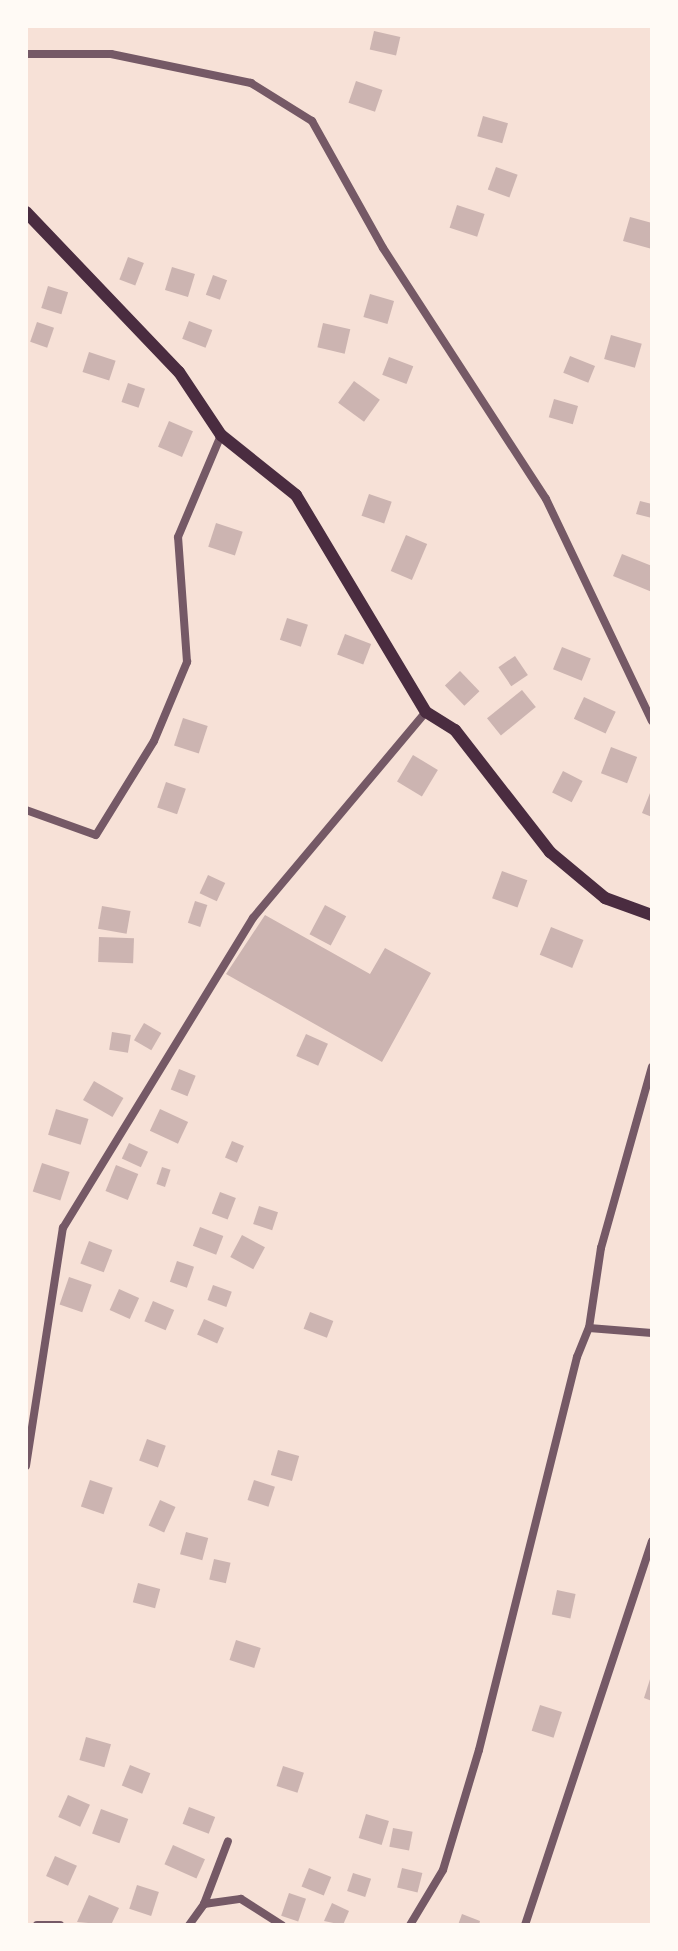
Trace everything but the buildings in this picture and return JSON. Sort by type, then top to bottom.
[{"type":"main road","points":[[26,212],[179,372],[221,435],[296,495],[426,712],[455,730],[550,852],[605,898],[652,915]]},
{"type":"street","points":[[26,54],[111,54],[251,83],[312,121],[383,248],[546,499],[652,721]]},
{"type":"street","points":[[26,810],[96,835],[154,741],[187,662],[178,537],[221,435]]},
{"type":"street","points":[[26,1466],[63,1228],[253,918],[426,712]]},
{"type":"street","points":[[410,1925],[443,1870],[514,1629],[554,1429],[589,1328],[601,1248],[652,1067]]},
{"type":"street","points":[[589,1328],[652,1333]]},
{"type":"street","points":[[525,1925],[652,1541]]},
{"type":"street","points":[[189,1925],[204,1904],[228,1841]]},
{"type":"street","points":[[204,1904],[241,1899],[282,1925]]},
{"type":"street","points":[[37,1925],[60,1925]]}]
